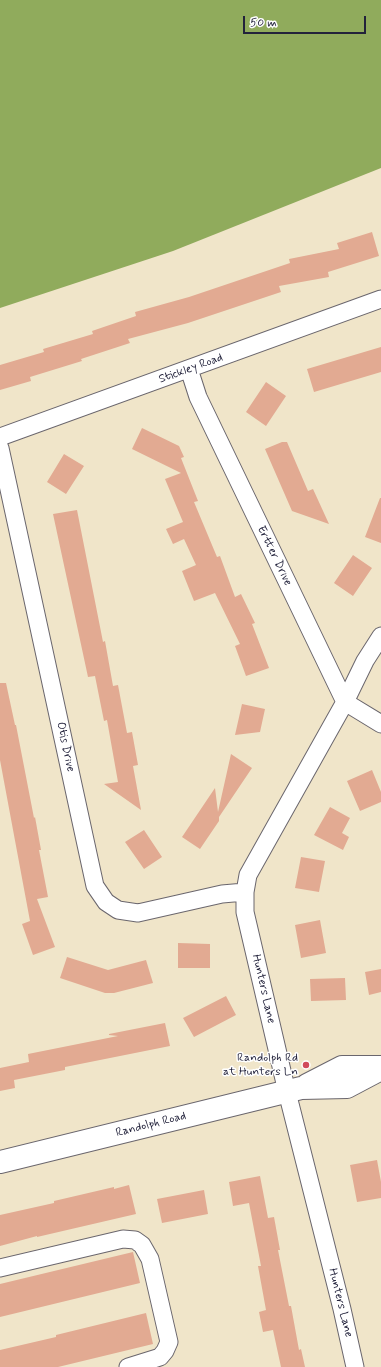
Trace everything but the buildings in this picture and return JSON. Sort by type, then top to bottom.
[{"type":"main road","name":"Randolph Road","points":[[0,1162],[294,1090],[342,1067],[381,1068]]},
{"type":"street","name":"Stickley Road","points":[[0,437],[381,299]]},
{"type":"street","name":"Ertter Drive","points":[[189,369],[198,397],[345,702]]},
{"type":"street","name":"Otis Drive","points":[[0,448],[95,886],[106,902],[118,910],[138,913],[222,894],[245,892]]},
{"type":"street","name":"Hunters Lane","points":[[355,1367],[294,1090],[245,912],[245,892],[248,875],[345,702],[365,661],[381,636]]},
{"type":"street","points":[[345,702],[381,724]]},
{"type":"street","points":[[0,1268],[122,1239],[135,1240],[142,1245],[150,1259],[169,1342],[165,1351],[160,1357],[128,1367]]},
{"type":"green space","points":[[0,0],[381,0],[381,168],[173,251],[0,308]]},
{"type":"place","name":"Randolph Rd at Hunters Ln","points":[[306,1065]]}]
